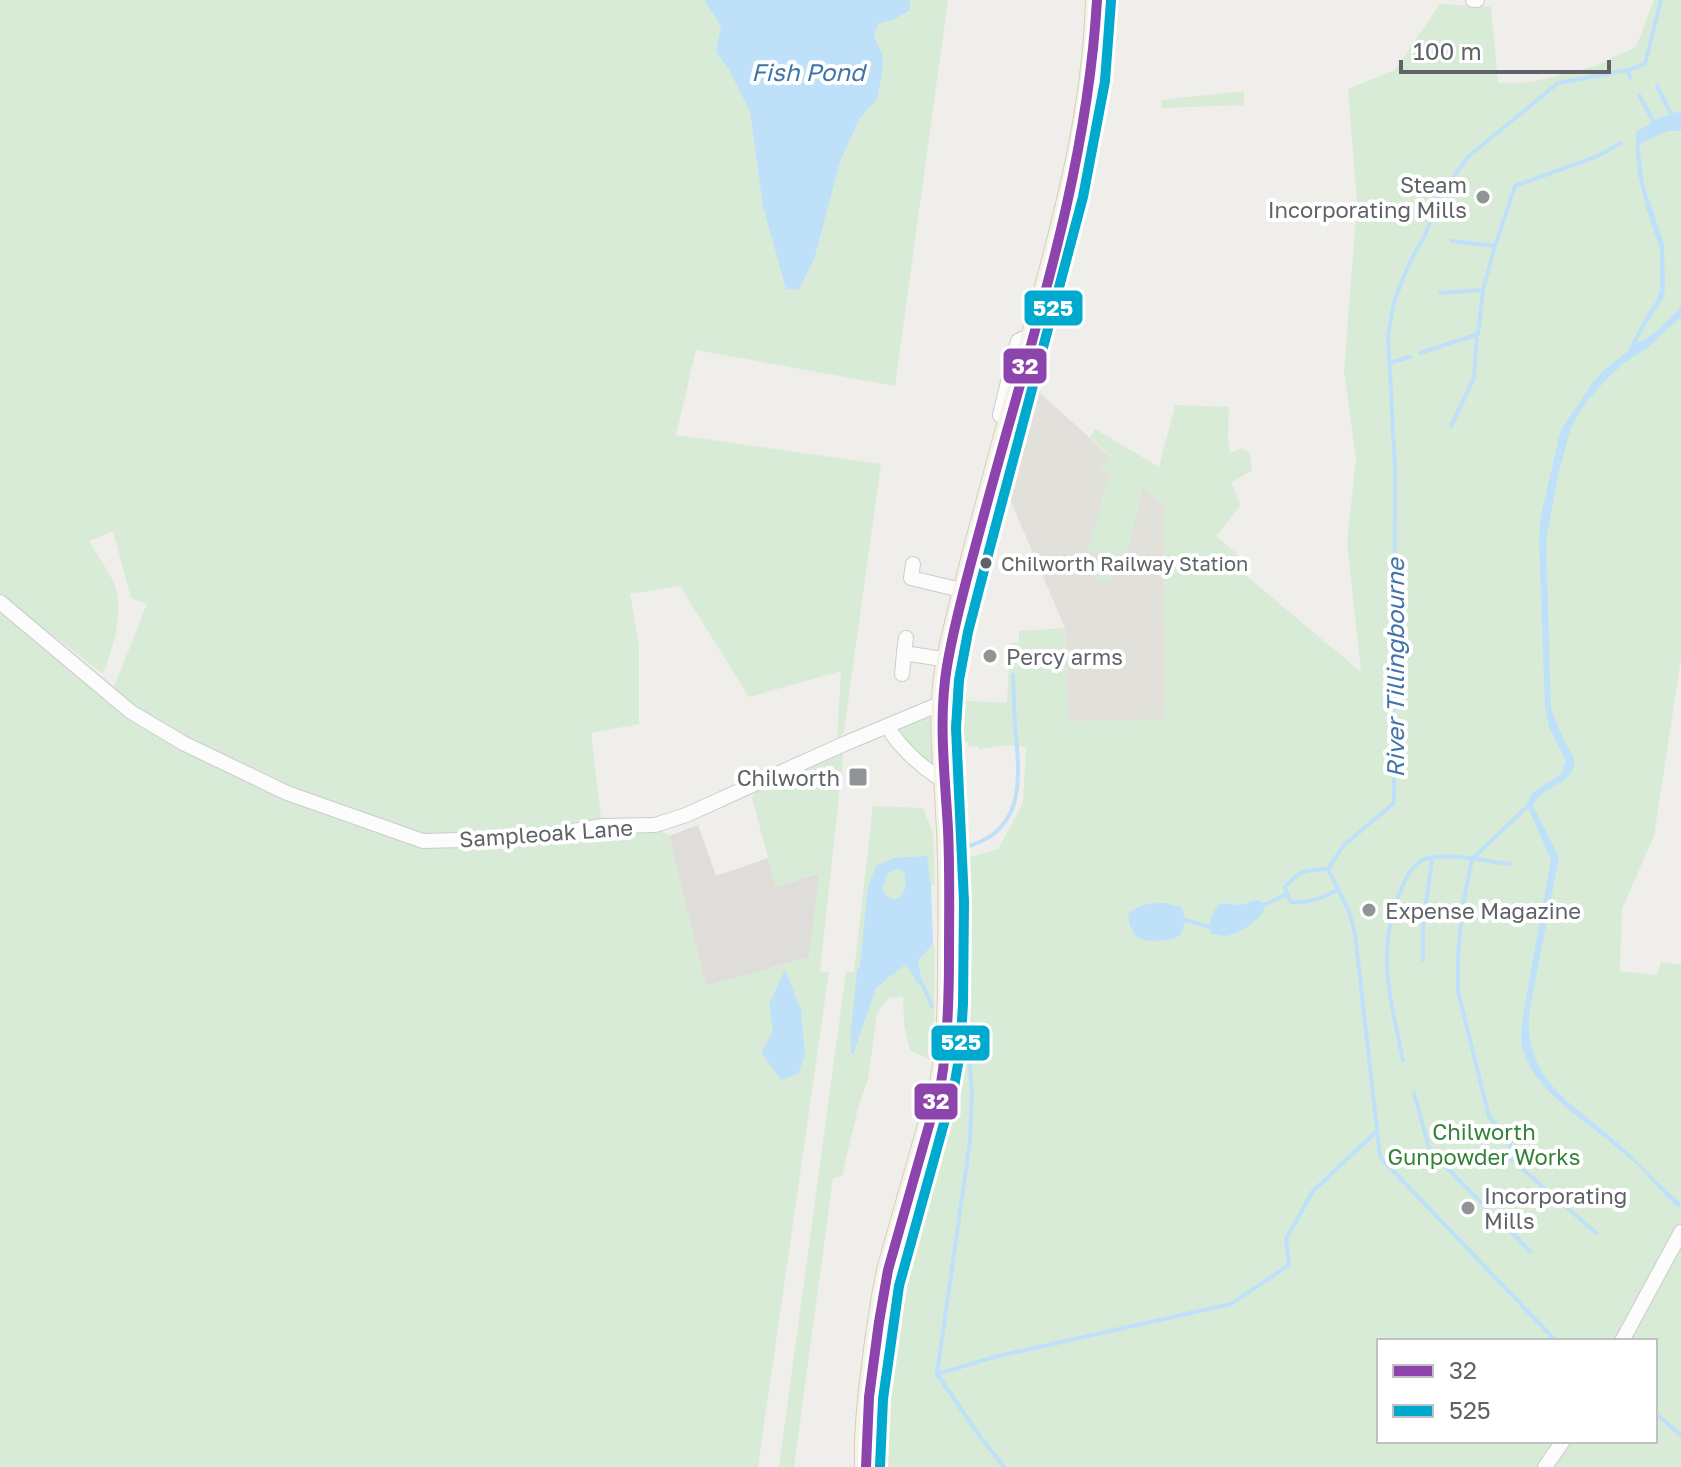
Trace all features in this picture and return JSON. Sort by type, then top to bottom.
[{"type":"main road","points":[[866,1467],[867,1422],[878,1319],[892,1255],[941,1083],[948,1028],[950,903],[942,703],[948,660],[1005,416],[1032,336],[1084,135],[1097,0]]},
{"type":"street","points":[[984,474],[1005,416]]},
{"type":"street","points":[[911,576],[965,591]]},
{"type":"street","name":"Sampleoak Lane","points":[[0,602],[131,712],[183,743],[287,793],[423,841],[533,838],[602,826],[655,825],[686,815],[942,703]]},
{"type":"street","points":[[902,674],[905,646],[948,660]]},
{"type":"street","points":[[887,726],[930,772],[936,776],[945,775]]},
{"type":"street","points":[[1623,1339],[1681,1232]]},
{"type":"street","points":[[1545,1467],[1562,1443]]},
{"type":"shaded area","points":[[1039,392],[1164,505],[1165,720],[1068,722],[1065,628],[1009,497]]},
{"type":"shaded area","points":[[698,825],[716,876],[768,858],[776,887],[820,873],[809,957],[706,986],[669,836]]},
{"type":"green space","points":[[0,0],[704,0],[721,26],[716,52],[729,70],[750,112],[763,207],[786,289],[799,290],[815,257],[840,162],[860,118],[877,98],[882,53],[874,37],[878,24],[910,12],[910,0],[948,0],[895,386],[696,350],[676,435],[881,464],[844,731],[837,741],[841,671],[749,697],[680,586],[630,594],[639,645],[639,724],[591,733],[602,825],[655,825],[669,836],[706,986],[809,957],[819,873],[776,887],[752,798],[764,780],[842,745],[820,971],[829,972],[758,1467],[0,1467],[0,611],[125,718],[195,758],[206,750],[142,713],[114,687],[147,604],[131,598],[113,531],[89,541],[113,581],[117,597],[116,631],[103,674],[0,594]]},
{"type":"green space","name":"Chilworth Gunpowder Works","points":[[1654,0],[1681,0],[1681,659],[1654,836],[1622,909],[1620,971],[1657,975],[1661,962],[1681,965],[1681,1467],[1550,1467],[1558,1443],[1657,1443],[1657,1339],[1377,1339],[1377,1443],[1557,1443],[1538,1467],[877,1467],[887,1312],[962,1035],[958,991],[964,859],[998,849],[1023,803],[1026,747],[1010,745],[978,749],[978,746],[969,747],[968,742],[956,743],[956,700],[1007,703],[1010,643],[1019,643],[1019,631],[1065,628],[1068,722],[1165,719],[1164,505],[1143,488],[1121,566],[1110,580],[1101,583],[1093,578],[1099,555],[1088,550],[1110,473],[1100,468],[1110,455],[1090,437],[1095,429],[1159,467],[1175,405],[1229,407],[1230,453],[1242,448],[1250,453],[1252,470],[1231,483],[1241,505],[1216,536],[1244,560],[1238,569],[1361,672],[1347,542],[1356,458],[1344,372],[1357,203],[1348,89],[1395,70],[1440,4],[1491,7],[1498,83],[1531,82],[1595,66],[1636,47]]},
{"type":"green space","points":[[1244,91],[1244,105],[1162,108],[1161,100]]},
{"type":"green space","points":[[942,703],[936,776],[890,731]]},
{"type":"green space","points":[[873,806],[923,808],[933,834],[935,884],[887,910],[906,964],[918,985],[923,985],[918,961],[933,944],[935,946],[930,1060],[910,1050],[904,1025],[903,997],[888,998],[877,1014],[868,1080],[859,1104],[842,1176],[833,1178],[794,1467],[779,1467],[846,972],[854,972]]},
{"type":"water","name":"Fish Pond","points":[[704,0],[910,0],[910,11],[878,24],[874,37],[882,53],[883,69],[877,99],[860,118],[840,162],[815,257],[799,290],[786,289],[763,207],[750,112],[729,70],[716,52],[721,26]]},
{"type":"water","points":[[1681,112],[1681,131],[1668,131],[1639,144],[1644,184],[1664,244],[1665,289],[1663,299],[1636,344],[1681,307],[1681,317],[1607,379],[1587,401],[1572,425],[1559,471],[1546,540],[1551,707],[1572,754],[1574,768],[1542,794],[1533,806],[1559,857],[1529,1014],[1530,1038],[1535,1058],[1544,1075],[1556,1090],[1681,1203],[1679,1208],[1637,1165],[1546,1089],[1525,1057],[1521,1039],[1551,860],[1527,805],[1532,793],[1561,774],[1566,761],[1549,727],[1545,707],[1540,520],[1562,428],[1594,381],[1628,351],[1660,290],[1660,249],[1638,174],[1636,132],[1659,118]]},
{"type":"water","points":[[927,856],[933,944],[918,961],[923,985],[918,985],[906,964],[876,988],[851,1054],[851,1027],[868,887],[876,866],[893,858]],"holes":[[[897,869],[904,871],[906,882],[903,893],[898,899],[890,898],[882,888],[888,873]]]},
{"type":"water","points":[[1258,900],[1266,904],[1250,925],[1231,935],[1211,934],[1212,917],[1221,903],[1240,905]]},
{"type":"water","points":[[1165,903],[1182,907],[1184,923],[1180,935],[1155,941],[1138,937],[1131,928],[1128,914],[1145,905]]},
{"type":"water","points":[[785,970],[801,1010],[805,1055],[798,1074],[781,1080],[761,1053],[773,1031],[769,1004]]},
{"type":"waterway","name":"River Tillingbourne","points":[[1554,1339],[1380,1157],[1355,934],[1349,911],[1328,869],[1343,846],[1394,803],[1395,469],[1388,335],[1401,283],[1425,235],[1441,193],[1469,156],[1558,83],[1645,64],[1661,0]]},
{"type":"waterway","points":[[1628,70],[1630,78]]},
{"type":"waterway","points":[[1657,86],[1672,116]]},
{"type":"waterway","points":[[1639,95],[1655,124]]},
{"type":"waterway","name":"River Tillingbourne","points":[[1420,353],[1478,334],[1483,290],[1515,186],[1598,156],[1621,143]]},
{"type":"waterway","name":"River Tillingbourne","points":[[1452,241],[1495,246]]},
{"type":"waterway","name":"River Tillingbourne","points":[[1440,293],[1483,290]]},
{"type":"waterway","points":[[1451,426],[1474,378],[1477,334]]},
{"type":"waterway","name":"River Tillingbourne","points":[[1389,363],[1410,357]]},
{"type":"waterway","points":[[961,848],[982,841],[998,830],[1015,801],[1018,765],[1013,675]]},
{"type":"waterway","points":[[1529,805],[1472,859],[1462,910],[1458,991],[1489,1117],[1510,1139],[1511,1159],[1596,1233]]},
{"type":"waterway","points":[[1403,1060],[1390,992],[1387,950],[1395,906],[1408,875],[1420,861],[1429,858],[1459,857],[1510,864]]},
{"type":"waterway","points":[[1423,960],[1423,927],[1432,859]]},
{"type":"waterway","points":[[1266,904],[1287,894],[1285,887],[1299,874],[1328,869]]},
{"type":"waterway","points":[[1287,894],[1291,902],[1304,902],[1337,890]]},
{"type":"waterway","points":[[1185,920],[1210,927]]},
{"type":"waterway","points":[[923,985],[932,1006]]},
{"type":"waterway","points":[[967,1033],[972,1092],[970,1141],[937,1374],[1004,1467]]},
{"type":"waterway","points":[[1414,1093],[1430,1151],[1530,1251]]},
{"type":"waterway","points":[[937,1374],[994,1357],[1231,1304],[1289,1265],[1286,1239],[1313,1191],[1377,1131]]},
{"type":"waterway","points":[[1657,1415],[1681,1435]]},
{"type":"transit line","name":"32","points":[[866,1467],[869,1397],[888,1270],[941,1083],[945,1051],[949,988],[949,877],[943,727],[947,666],[965,586],[1055,256],[1082,129],[1097,0]]},
{"type":"transit line","name":"525","points":[[880,1467],[883,1399],[899,1286],[954,1087],[960,1053],[964,902],[956,728],[959,680],[968,632],[1083,197],[1105,81],[1111,1]]},
{"type":"place","name":"Steam Incorporating Mills","points":[[1483,197]]},
{"type":"place","name":"Chilworth Railway Station","points":[[986,563]]},
{"type":"place","name":"Percy arms","points":[[990,656]]},
{"type":"place","name":"Chilworth","points":[[858,777]]},
{"type":"place","name":"Expense Magazine","points":[[1369,910]]},
{"type":"place","name":"Incorporating Mills","points":[[1468,1208]]}]
